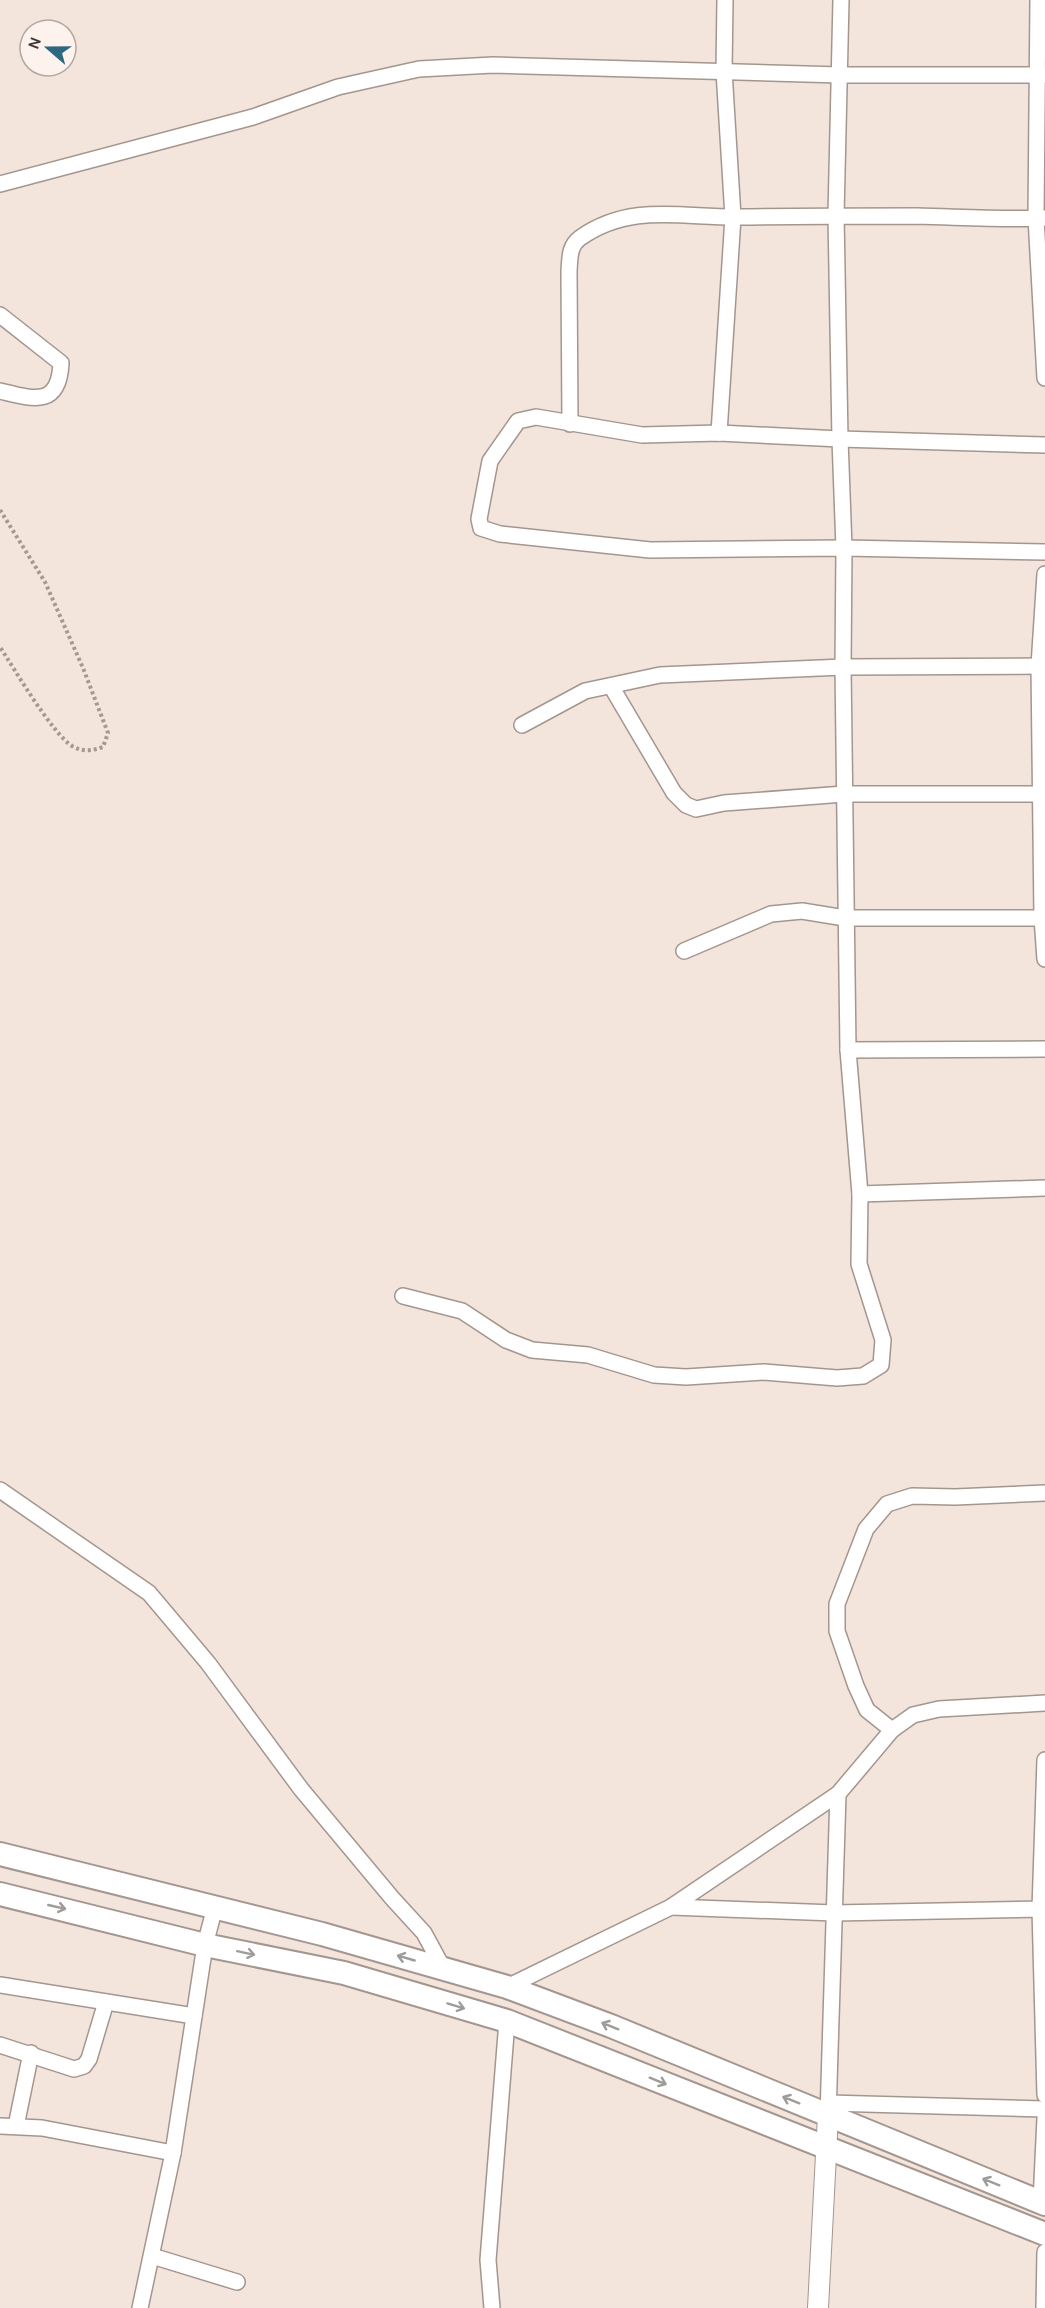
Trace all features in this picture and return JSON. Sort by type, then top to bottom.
[{"type":"main road","points":[[0,1854],[322,1934],[507,1986],[829,2110],[1043,2203]]},
{"type":"main road","points":[[0,1894],[205,1944],[344,1973],[507,2021],[1045,2234]]},
{"type":"street","points":[[719,433],[733,217],[724,71],[725,0]]},
{"type":"street","points":[[403,1296],[462,1311],[506,1340],[532,1350],[588,1355],[654,1375],[686,1377],[764,1372],[837,1378],[863,1376],[881,1365],[883,1340],[859,1264],[860,1194],[848,1050],[844,794],[844,548],[836,215],[841,0]]},
{"type":"street","points":[[1038,0],[1042,75],[1040,218],[1045,378]]},
{"type":"street","points":[[0,183],[253,117],[338,87],[419,69],[493,65],[840,75],[1042,75]]},
{"type":"street","points":[[570,424],[569,271],[572,247],[579,239],[606,225],[630,217],[660,213],[733,217],[836,215],[1040,218]]},
{"type":"street","points":[[0,315],[61,363],[60,379],[56,390],[45,397],[22,396],[0,390]]},
{"type":"street","points":[[1045,445],[719,433],[642,435],[536,417],[518,421],[490,461],[479,519],[481,528],[500,534],[650,550],[844,548],[1045,552]]},
{"type":"street","points":[[1045,574],[1042,666],[1045,959]]},
{"type":"street","points":[[522,725],[585,691],[660,675],[843,667],[1042,666]]},
{"type":"street","points":[[611,686],[674,793],[686,805],[696,809],[724,803],[844,794],[1043,794]]},
{"type":"street","points":[[684,951],[771,914],[802,911],[845,918],[1044,918]]},
{"type":"street","points":[[848,1050],[1045,1049]]},
{"type":"street","points":[[860,1194],[1045,1188]]},
{"type":"street","points":[[0,1490],[149,1593],[208,1663],[301,1789],[424,1933],[443,1968]]},
{"type":"street","points":[[892,1730],[867,1710],[837,1631],[837,1604],[866,1529],[887,1504],[912,1496],[955,1497],[1045,1493]]},
{"type":"street","points":[[507,1986],[671,1907],[838,1794],[892,1730],[913,1715],[939,1708],[1045,1703]]},
{"type":"street","points":[[1045,1760],[1042,1909],[1045,2095]]},
{"type":"street","points":[[818,2308],[829,2110],[838,1794]]},
{"type":"street","points":[[140,2308],[173,2153],[205,1944],[215,1907]]},
{"type":"street","points":[[671,1907],[834,1913],[1042,1909]]},
{"type":"street","points":[[0,1985],[194,2016]]},
{"type":"street","points":[[0,2045],[31,2053],[74,2069],[84,2066],[89,2059],[106,2002]]},
{"type":"street","points":[[492,2308],[488,2260],[507,2021]]},
{"type":"street","points":[[16,2126],[31,2053]]},
{"type":"street","points":[[829,2110],[1045,2109]]},
{"type":"street","points":[[1043,2203],[1045,2118]]},
{"type":"street","points":[[0,2126],[42,2128],[173,2153]]},
{"type":"street","points":[[1044,2308],[1045,2252]]},
{"type":"street","points":[[152,2256],[237,2282]]},
{"type":"path","points":[[0,510],[45,582],[78,657],[108,733],[103,747],[90,752],[72,746],[56,730],[0,647]]}]
